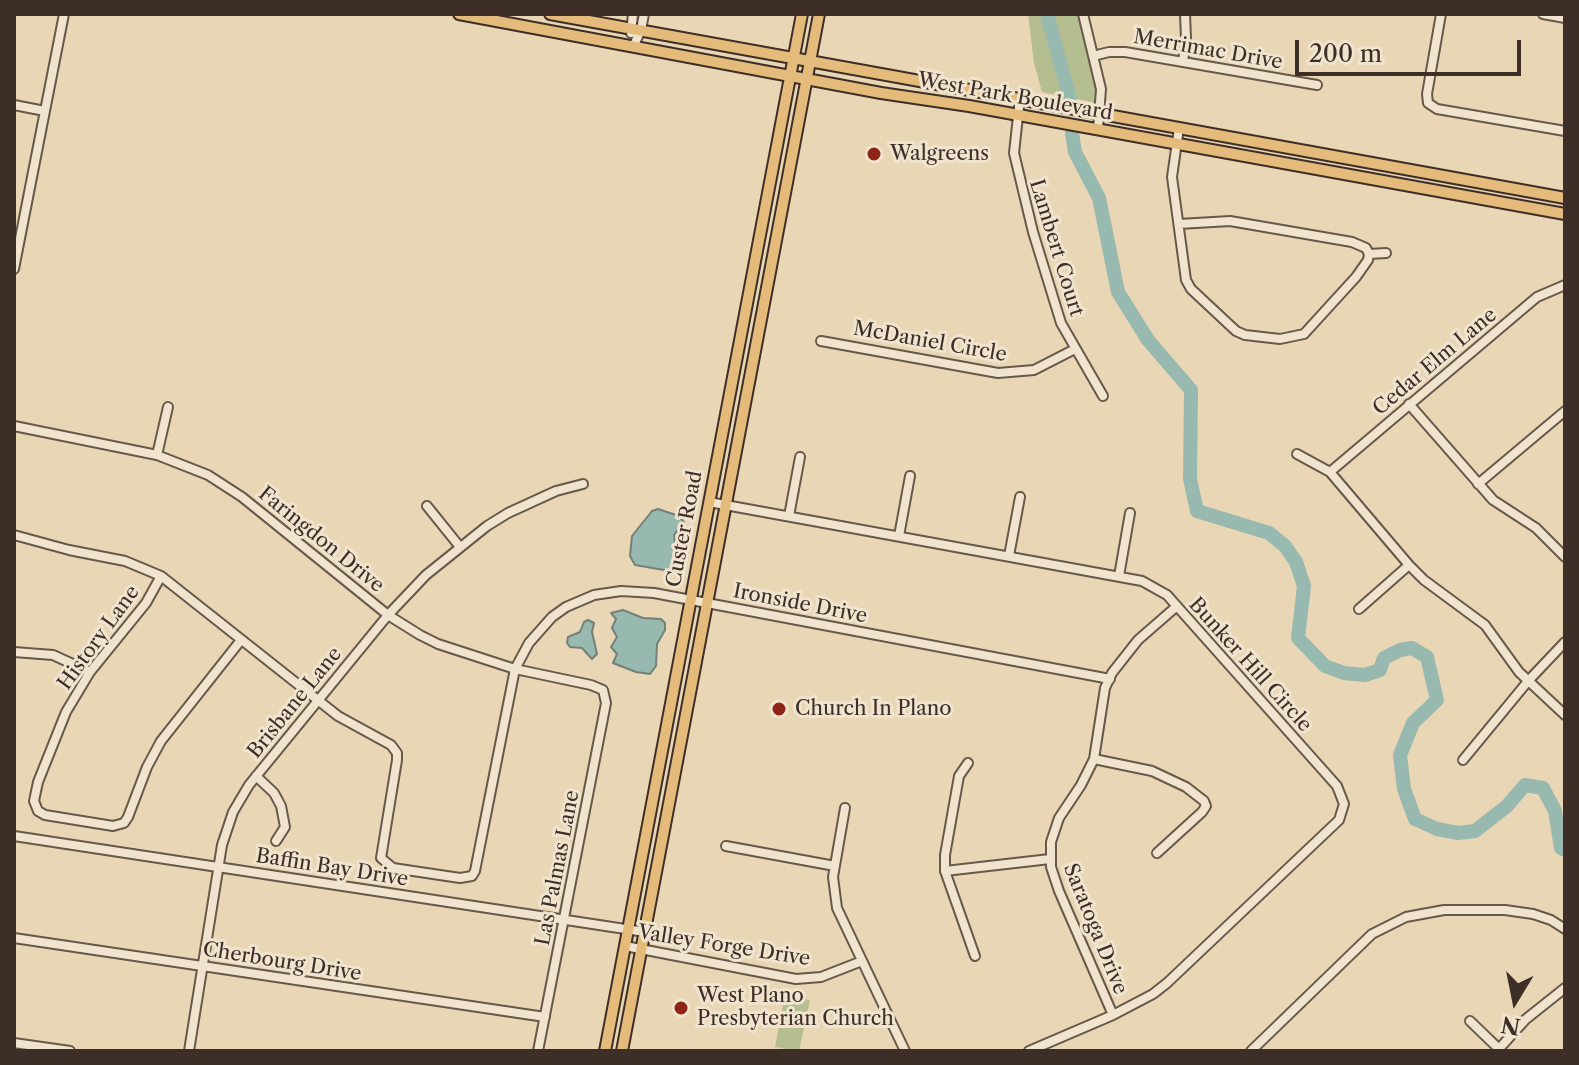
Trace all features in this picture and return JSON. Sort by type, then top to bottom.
[{"type":"main road","name":"West Park Boulevard","points":[[459,14],[807,80],[1098,129],[1565,214]]},
{"type":"main road","name":"West Park Boulevard","points":[[550,14],[1565,198]]},
{"type":"main road","name":"Custer Road","points":[[605,1051],[802,14]]},
{"type":"main road","name":"Custer Road","points":[[622,1051],[819,14]]},
{"type":"main road","points":[[936,101],[939,84]]},
{"type":"street","points":[[14,269],[64,14]]},
{"type":"street","points":[[633,14],[636,29],[634,45]]},
{"type":"street","points":[[636,29],[644,14]]},
{"type":"street","points":[[1083,14],[1101,89],[1098,129]]},
{"type":"street","points":[[1183,62],[1185,14]]},
{"type":"street","points":[[1441,14],[1428,103],[1437,109],[1565,131]]},
{"type":"street","points":[[1543,14],[1565,18]]},
{"type":"street","name":"Merrimac Drive","points":[[1093,56],[1117,51],[1317,85]]},
{"type":"street","name":"Lambert Court","points":[[1020,98],[1014,153],[1017,175],[1053,303],[1061,323],[1103,396]]},
{"type":"street","points":[[14,105],[45,111]]},
{"type":"street","points":[[1179,128],[1172,177],[1186,280],[1191,289],[1236,331],[1280,339],[1304,334],[1356,277],[1369,254],[1366,248],[1352,242],[1230,221],[1179,224]]},
{"type":"street","points":[[14,212],[25,214]]},
{"type":"street","points":[[1369,254],[1386,253]]},
{"type":"street","name":"Cedar Elm Lane","points":[[1330,472],[1537,297],[1565,285]]},
{"type":"street","name":"McDaniel Circle","points":[[821,341],[998,373],[1034,370],[1075,349]]},
{"type":"street","points":[[1409,404],[1493,500],[1536,528],[1563,552]]},
{"type":"street","points":[[157,455],[168,407]]},
{"type":"street","points":[[1478,484],[1565,411]]},
{"type":"street","name":"Faringdon Drive","points":[[14,426],[157,455],[208,475],[242,497],[405,628],[438,644],[515,669],[603,690]]},
{"type":"street","points":[[1297,454],[1330,472],[1409,565],[1424,580],[1485,625],[1515,666],[1565,715]]},
{"type":"street","points":[[789,516],[800,457]]},
{"type":"street","points":[[899,536],[910,476]]},
{"type":"street","name":"Brisbane Lane","points":[[189,1051],[218,867],[230,820],[240,798],[406,594],[487,526],[529,502],[583,484]]},
{"type":"street","points":[[1009,556],[1020,497]]},
{"type":"street","name":"Bunker Hill Circle","points":[[709,502],[1142,581],[1155,587],[1177,606],[1337,786],[1344,804],[1339,820],[1167,983],[1113,1015],[1029,1051]]},
{"type":"street","points":[[427,506],[460,547]]},
{"type":"street","points":[[1119,576],[1130,513]]},
{"type":"street","points":[[14,535],[125,561],[161,576],[317,701],[359,730],[396,750],[397,760],[380,855],[383,862],[393,868],[460,878],[472,876],[515,669]]},
{"type":"street","points":[[1359,609],[1409,565]]},
{"type":"street","name":"History Lane","points":[[161,576],[146,603],[90,672],[66,712],[45,759],[34,797],[36,809],[45,815],[113,826],[124,823],[161,741],[241,640]]},
{"type":"street","name":"Ironside Drive","points":[[515,669],[529,643],[552,617],[566,607],[594,595],[636,591],[1110,679]]},
{"type":"street","name":"Saratoga Drive","points":[[1113,1015],[1059,891],[1050,859],[1051,842],[1059,818],[1094,759],[1105,688],[1116,665],[1129,649],[1177,606]]},
{"type":"street","points":[[1463,760],[1565,642]]},
{"type":"street","points":[[14,652],[53,655],[90,672]]},
{"type":"street","name":"Las Palmas Lane","points":[[538,1051],[606,703],[603,690]]},
{"type":"street","points":[[1094,759],[1152,771],[1186,787],[1204,801],[1206,806],[1202,812],[1157,853]]},
{"type":"street","points":[[968,763],[959,776],[945,871],[975,956]]},
{"type":"street","points":[[256,776],[274,793],[281,806],[285,827],[276,841]]},
{"type":"street","points":[[845,808],[833,877],[837,908],[903,1050]]},
{"type":"street","name":"Baffin Bay Drive","points":[[14,836],[645,932]]},
{"type":"street","points":[[726,846],[835,866]]},
{"type":"street","points":[[945,871],[1050,859]]},
{"type":"street","points":[[1251,1051],[1372,934],[1406,917],[1444,910],[1505,910],[1533,914],[1565,929]]},
{"type":"street","name":"Cherbourg Drive","points":[[14,938],[545,1017]]},
{"type":"street","name":"Valley Forge Drive","points":[[625,946],[796,979],[831,975],[862,961]]},
{"type":"street","points":[[1470,1021],[1498,1050],[1526,1019],[1565,988]]},
{"type":"street","points":[[14,1043],[70,1051]]},
{"type":"green space","points":[[1028,14],[1079,14],[1097,87],[1096,103],[1042,92],[1034,63]]},
{"type":"green space","points":[[785,995],[810,1000],[799,1051],[775,1047]]},
{"type":"water","points":[[658,509],[679,516],[684,522],[674,535],[677,561],[670,571],[635,565],[630,556],[632,536],[652,511]]},
{"type":"water","points":[[623,610],[643,618],[661,619],[665,623],[665,630],[657,644],[656,666],[650,674],[613,663],[617,654],[611,647],[617,637],[612,628],[616,619],[611,613]]},
{"type":"water","points":[[588,620],[594,623],[592,632],[597,654],[592,659],[582,648],[570,647],[567,643],[568,637],[580,632]]},
{"type":"waterway","points":[[1047,14],[1070,99]]},
{"type":"waterway","points":[[1072,133],[1075,152],[1099,198],[1118,292],[1148,340],[1191,390],[1190,479],[1197,511],[1269,533],[1285,546],[1296,562],[1304,586],[1298,638],[1325,666],[1344,673],[1365,675],[1380,670],[1384,658],[1400,650],[1412,648],[1427,657],[1437,700],[1413,723],[1400,755],[1404,789],[1415,819],[1437,829],[1458,833],[1475,831],[1507,806],[1525,785],[1543,788],[1555,811],[1561,848],[1565,850]]},
{"type":"place","name":"Walgreens","points":[[874,154]]},
{"type":"place","name":"Church In Plano","points":[[779,709]]},
{"type":"place","name":"West Plano Presbyterian Church","points":[[681,1008]]}]
